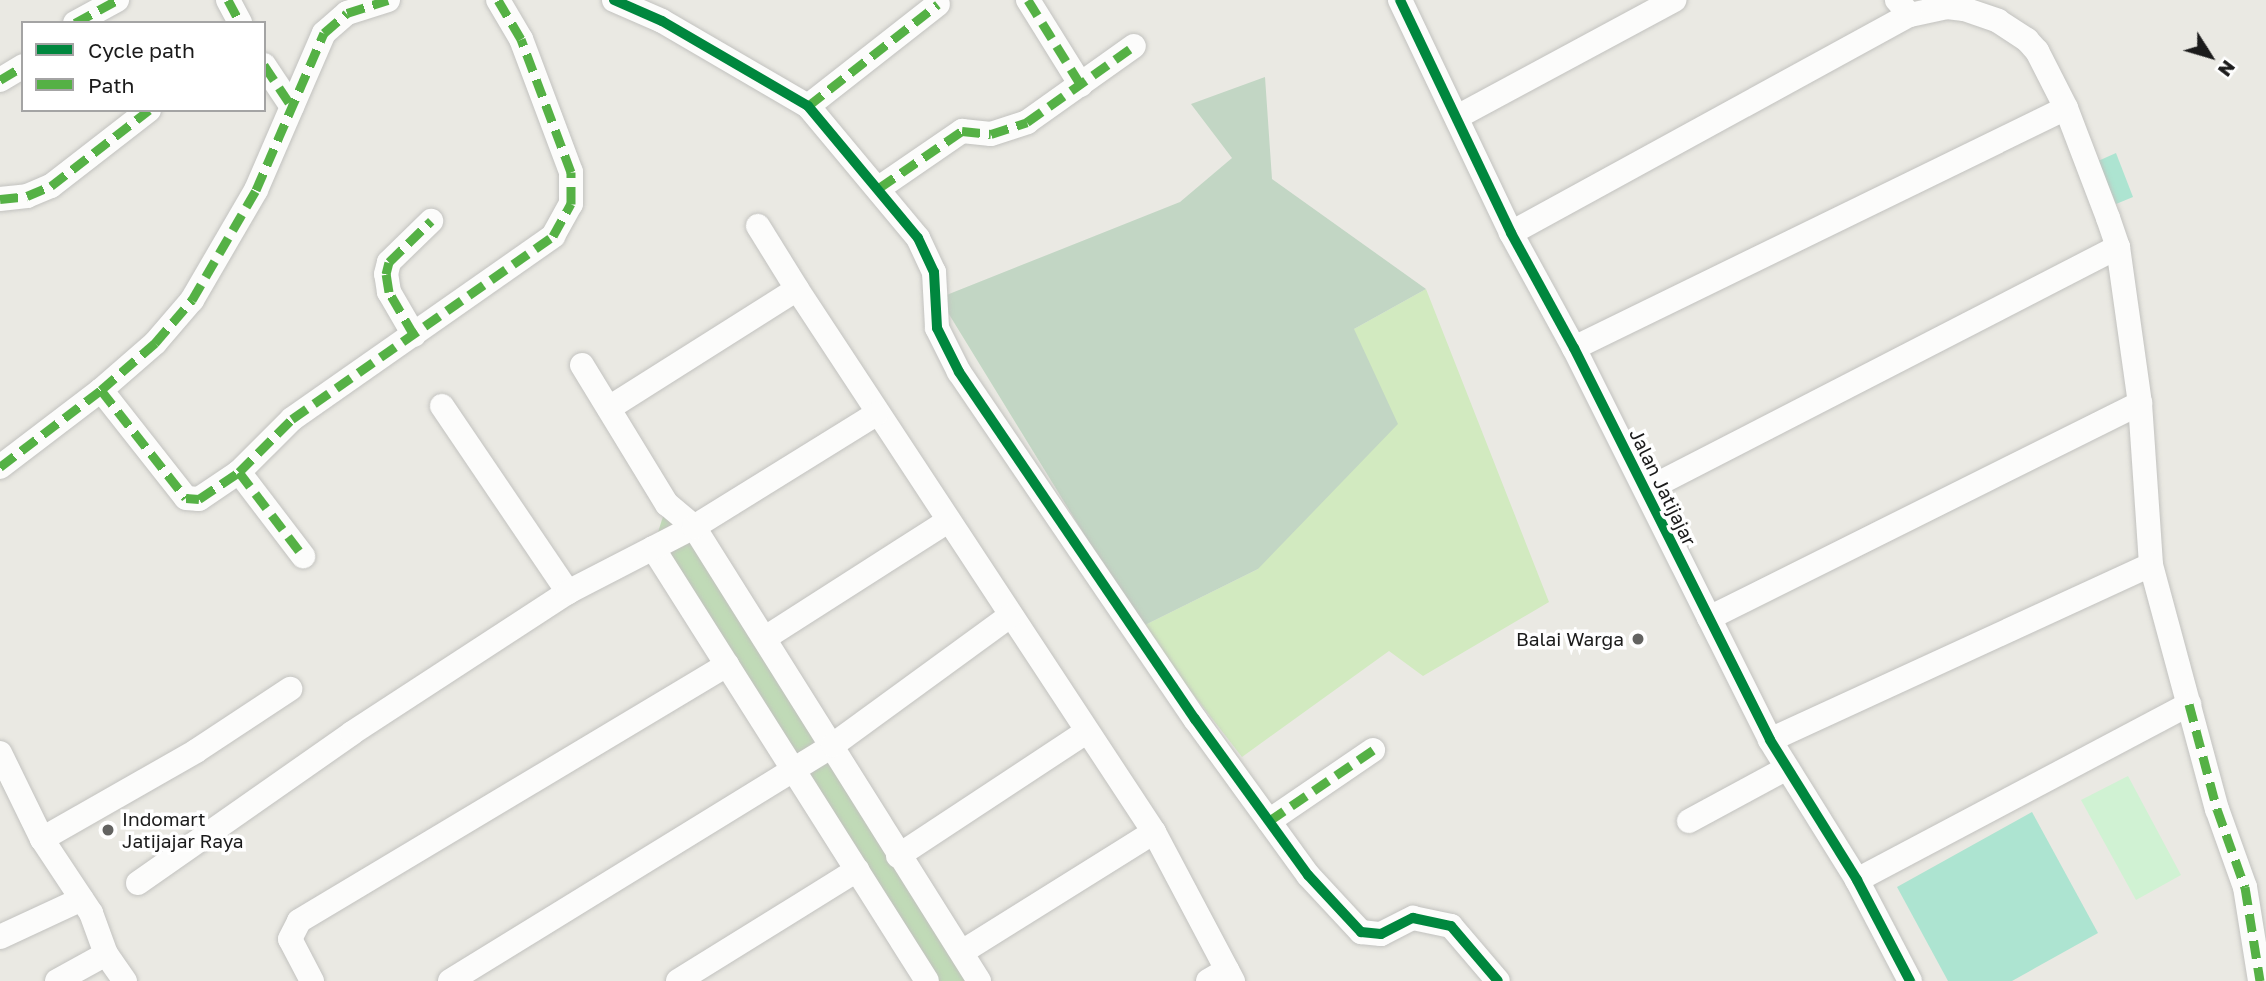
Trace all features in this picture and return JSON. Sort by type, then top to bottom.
[{"type":"street","points":[[79,21],[117,0]]},
{"type":"street","points":[[228,0],[239,21]]},
{"type":"street","points":[[0,467],[102,390],[155,343],[192,300],[256,190],[327,28],[347,13],[388,0]]},
{"type":"street","points":[[102,390],[186,498],[199,499],[239,472],[292,419],[554,236],[571,204],[571,172],[522,39],[498,0]]},
{"type":"street","points":[[614,0],[662,22],[808,106],[879,188],[931,260],[937,328],[959,372],[1195,719],[1308,875],[1355,929],[1381,933],[1413,918],[1438,920],[1464,939],[1498,981]]},
{"type":"street","points":[[1028,0],[1081,85]]},
{"type":"street","name":"Jalan Jatijajar","points":[[1400,0],[1511,233],[1574,348],[1785,769],[1857,880],[1910,981]]},
{"type":"street","points":[[1457,117],[1674,0]]},
{"type":"street","points":[[808,106],[937,4]]},
{"type":"street","points":[[1511,233],[1904,7],[1964,9],[2015,31],[2037,51],[2066,108],[2118,247],[2140,403],[2151,565],[2217,809],[2245,887],[2260,981]]},
{"type":"street","points":[[879,188],[957,133],[991,134],[1027,122],[1135,46]]},
{"type":"street","points":[[0,80],[21,67]]},
{"type":"street","points":[[266,68],[292,107]]},
{"type":"street","points":[[1574,348],[2066,108]]},
{"type":"street","points":[[0,199],[27,196],[51,186],[146,112]]},
{"type":"street","points":[[414,335],[389,292],[386,274],[389,262],[431,221]]},
{"type":"street","points":[[758,226],[876,414],[1154,832],[1223,977]]},
{"type":"street","points":[[1646,490],[2118,247]]},
{"type":"street","points":[[609,408],[797,289]]},
{"type":"street","points":[[582,365],[667,504],[694,527],[833,745],[898,856],[979,981]]},
{"type":"street","points":[[1709,618],[2140,403]]},
{"type":"street","points":[[442,406],[568,592]]},
{"type":"street","points":[[138,883],[352,733],[568,592],[694,527],[876,414]]},
{"type":"street","points":[[239,472],[303,556]]},
{"type":"street","points":[[667,504],[653,548],[926,981]]},
{"type":"street","points":[[765,638],[947,521]]},
{"type":"street","points":[[1770,740],[2151,565]]},
{"type":"street","points":[[450,981],[790,769],[833,745],[1011,615]]},
{"type":"street","points":[[312,981],[290,939],[299,921],[727,665]]},
{"type":"street","points":[[42,839],[196,751],[290,689]]},
{"type":"street","points":[[1857,880],[2189,704]]},
{"type":"street","points":[[898,856],[1086,732]]},
{"type":"street","points":[[1269,821],[1373,750]]},
{"type":"street","points":[[0,752],[42,839],[82,899],[106,954],[125,981]]},
{"type":"street","points":[[1689,821],[1785,769]]},
{"type":"street","points":[[962,952],[1154,832]]},
{"type":"street","points":[[678,981],[857,870]]},
{"type":"street","points":[[0,937],[82,899]]},
{"type":"street","points":[[57,981],[106,954]]},
{"type":"green space","points":[[1265,77],[1272,179],[1426,289],[1354,329],[1398,424],[1258,569],[1141,627],[939,298],[1180,202],[1232,158],[1191,104]]},
{"type":"green space","points":[[2116,153],[2133,197],[2116,204],[2098,161]]},
{"type":"green space","points":[[1426,289],[1549,602],[1423,676],[1389,651],[1242,757],[1141,627],[1258,569],[1354,329]]},
{"type":"green space","points":[[667,504],[979,981],[927,981],[653,548]]},
{"type":"green space","points":[[2128,776],[2181,875],[2136,900],[2081,800]]},
{"type":"green space","points":[[2032,812],[2098,933],[2012,981],[1948,981],[1897,887]]},
{"type":"marked path","points":[[79,21],[117,0]]},
{"type":"marked path","points":[[228,0],[239,21]]},
{"type":"marked path","points":[[0,467],[101,390],[155,343],[192,300],[256,190],[324,33],[347,13],[388,0]]},
{"type":"marked path","points":[[101,390],[186,498],[199,499],[239,472],[292,419],[553,236],[571,204],[571,172],[521,39],[498,0]]},
{"type":"marked path","points":[[1028,0],[1081,85]]},
{"type":"marked path","points":[[808,106],[938,4]]},
{"type":"marked path","points":[[879,188],[962,131],[991,134],[1027,122],[1134,46]]},
{"type":"marked path","points":[[0,80],[21,67]]},
{"type":"marked path","points":[[266,68],[292,107]]},
{"type":"marked path","points":[[0,199],[27,196],[51,186],[146,112]]},
{"type":"marked path","points":[[414,335],[389,292],[386,274],[389,262],[431,221]]},
{"type":"marked path","points":[[239,472],[303,556]]},
{"type":"marked path","points":[[2189,704],[2217,809],[2245,887],[2260,981]]},
{"type":"marked path","points":[[1269,821],[1373,750]]},
{"type":"cycle path","points":[[614,0],[662,21],[808,106],[918,238],[934,272],[937,328],[959,372],[1195,719],[1308,875],[1361,932],[1381,934],[1413,918],[1451,926],[1498,981]]},
{"type":"cycle path","points":[[1400,0],[1511,233],[1574,348],[1770,740],[1857,880],[1910,981]]},
{"type":"place","name":"Balai Warga","points":[[1638,639]]},
{"type":"place","name":"Indomart Jatijajar Raya","points":[[108,830]]}]
